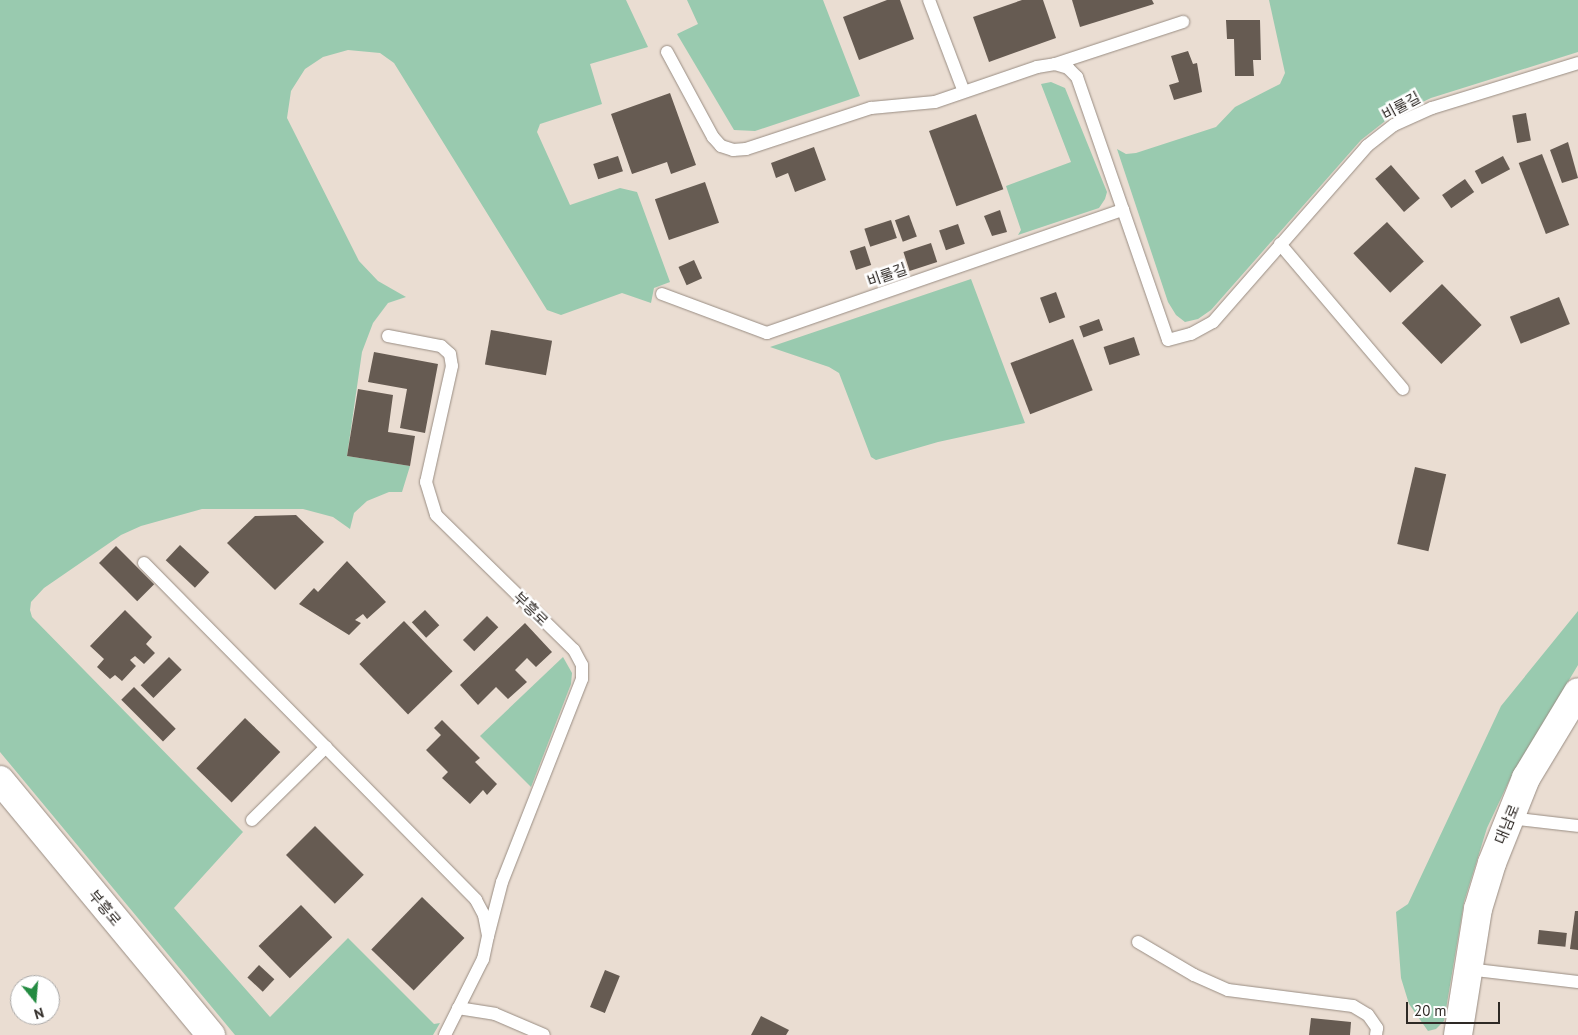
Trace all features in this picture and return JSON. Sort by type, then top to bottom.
[{"type":"street","name":"대남로","points":[[1458,1035],[1478,909],[1509,818],[1526,778],[1578,692]]},
{"type":"street","name":"부흥로","points":[[0,780],[211,1035]]},
{"type":"lane","points":[[929,0],[964,92]]},
{"type":"lane","points":[[667,52],[713,137],[721,146],[733,150],[746,149],[870,108],[935,102],[1036,67],[1055,64],[1183,22]]},
{"type":"lane","name":"비룰길","points":[[1055,64],[1068,68],[1077,77],[1168,340],[1191,334],[1213,322],[1367,146],[1394,125],[1432,108],[1578,63]]},
{"type":"lane","name":"비룰길","points":[[662,294],[767,333],[1123,210]]},
{"type":"lane","points":[[1280,244],[1403,389]]},
{"type":"lane","name":"부흥로","points":[[388,336],[441,346],[450,354],[452,366],[426,482],[436,516],[574,650],[582,666],[582,679],[502,882],[482,959],[445,1035]]},
{"type":"lane","name":"부흥로","points":[[144,563],[476,900],[484,915],[488,936]]},
{"type":"lane","points":[[252,820],[326,747]]},
{"type":"lane","points":[[1509,818],[1578,826]]},
{"type":"lane","points":[[1138,942],[1211,984],[1228,990],[1353,1006],[1368,1015],[1377,1028],[1376,1035]]},
{"type":"lane","points":[[1467,969],[1578,982]]},
{"type":"lane","points":[[458,1008],[495,1014],[544,1035]]},
{"type":"green space","points":[[0,0],[626,0],[648,47],[590,64],[602,104],[540,124],[537,132],[570,205],[620,188],[637,192],[670,282],[654,288],[651,303],[622,293],[561,315],[547,310],[394,63],[380,53],[348,50],[323,57],[305,69],[291,91],[287,118],[359,261],[378,281],[406,297],[388,303],[373,323],[362,352],[347,456],[410,466],[402,492],[389,492],[367,501],[354,513],[350,529],[333,517],[303,509],[202,509],[141,526],[121,535],[44,588],[31,602],[30,610],[32,617],[243,832],[174,908],[270,1017],[348,938],[434,1024],[440,1023],[433,1035],[235,1035],[0,752]]},
{"type":"green space","points":[[687,0],[823,0],[860,96],[755,131],[734,130],[677,34],[698,24]]},
{"type":"green space","points":[[1269,0],[1578,0],[1578,52],[1431,98],[1389,118],[1361,140],[1211,310],[1198,319],[1185,322],[1176,315],[1168,302],[1117,149],[1126,154],[1136,153],[1216,127],[1235,107],[1280,84],[1285,73]]},
{"type":"green space","points":[[1051,82],[1065,88],[1107,192],[1099,208],[1018,235],[1021,230],[1006,186],[1071,162],[1041,84]]},
{"type":"green space","points":[[971,279],[1025,423],[938,442],[876,460],[871,457],[839,373],[829,367],[770,347]]},
{"type":"green space","points":[[1578,611],[1578,665],[1510,779],[1487,828],[1464,902],[1444,1021],[1436,1029],[1428,1031],[1409,1004],[1401,978],[1396,912],[1408,904],[1501,706]]},
{"type":"green space","points":[[563,657],[572,673],[571,684],[531,787],[480,736]]},
{"type":"building","points":[[887,0],[900,0],[914,39],[859,60],[843,17]]},
{"type":"building","points":[[1022,0],[1043,0],[1056,38],[989,62],[973,17]]},
{"type":"building","points":[[1072,0],[1152,0],[1154,4],[1080,27]]},
{"type":"building","points":[[1226,20],[1260,20],[1261,60],[1253,60],[1254,76],[1235,76],[1234,39],[1227,39]]},
{"type":"building","points":[[1188,51],[1193,64],[1197,63],[1202,92],[1174,100],[1169,85],[1179,82],[1171,56]]},
{"type":"building","points":[[670,93],[696,165],[671,174],[667,162],[632,174],[611,114]]},
{"type":"building","points":[[1526,113],[1531,141],[1517,143],[1512,115]]},
{"type":"building","points":[[976,114],[1003,189],[956,206],[929,131]]},
{"type":"building","points":[[1568,142],[1578,178],[1562,183],[1550,150]]},
{"type":"building","points":[[814,147],[826,180],[795,192],[788,173],[776,178],[771,163]]},
{"type":"building","points":[[1542,154],[1569,225],[1546,234],[1519,163]]},
{"type":"building","points":[[618,156],[623,171],[598,179],[593,164]]},
{"type":"building","points":[[1503,156],[1510,169],[1482,184],[1475,171]]},
{"type":"building","points":[[1391,165],[1420,198],[1404,212],[1375,179]]},
{"type":"building","points":[[1465,179],[1474,192],[1451,208],[1442,195]]},
{"type":"building","points":[[705,182],[719,223],[669,240],[655,199]]},
{"type":"building","points":[[1000,210],[1007,232],[992,236],[984,216]]},
{"type":"building","points":[[909,215],[917,237],[903,242],[895,220]]},
{"type":"building","points":[[891,220],[897,238],[870,247],[864,229]]},
{"type":"building","points":[[1387,222],[1424,261],[1390,293],[1353,253]]},
{"type":"building","points":[[958,224],[965,244],[946,250],[939,231]]},
{"type":"building","points":[[931,243],[937,262],[910,271],[903,252]]},
{"type":"building","points":[[865,246],[871,265],[856,270],[850,251]]},
{"type":"building","points":[[694,260],[702,278],[687,285],[678,267]]},
{"type":"building","points":[[1442,284],[1482,325],[1441,364],[1402,323]]},
{"type":"building","points":[[1056,292],[1065,317],[1049,323],[1040,298]]},
{"type":"building","points":[[1559,297],[1570,324],[1521,344],[1510,317]]},
{"type":"building","points":[[1099,319],[1103,330],[1083,337],[1079,326]]},
{"type":"building","points":[[491,330],[552,341],[546,375],[485,364]]},
{"type":"building","points":[[1134,337],[1140,355],[1109,365],[1104,347]]},
{"type":"building","points":[[1073,339],[1093,390],[1030,414],[1010,363]]},
{"type":"building","points":[[374,352],[438,364],[425,433],[400,428],[407,389],[368,382]]},
{"type":"building","points":[[358,389],[393,395],[388,432],[415,436],[410,466],[347,456]]},
{"type":"building","points":[[1415,467],[1446,474],[1428,551],[1397,544]]},
{"type":"building","points":[[296,515],[324,542],[275,590],[227,543],[255,516]]},
{"type":"building","points":[[180,545],[209,572],[195,588],[166,560]]},
{"type":"building","points":[[116,546],[154,584],[137,601],[99,563]]},
{"type":"building","points":[[347,561],[386,602],[367,619],[363,614],[355,620],[361,623],[349,635],[299,604],[314,588],[318,592]]},
{"type":"building","points":[[125,610],[152,637],[146,644],[155,653],[144,664],[135,656],[130,660],[136,666],[122,681],[115,675],[110,679],[97,667],[104,659],[90,646]]},
{"type":"building","points":[[425,610],[439,625],[426,638],[412,622]]},
{"type":"building","points":[[487,616],[498,627],[474,651],[463,640]]},
{"type":"building","points":[[404,621],[453,671],[408,714],[359,664]]},
{"type":"building","points":[[525,623],[552,652],[536,667],[527,658],[515,670],[527,682],[508,699],[496,687],[478,705],[460,685]]},
{"type":"building","points":[[169,657],[182,670],[153,698],[141,685]]},
{"type":"building","points":[[134,687],[176,729],[163,741],[121,700]]},
{"type":"building","points":[[245,718],[280,752],[232,802],[196,768]]},
{"type":"building","points":[[442,720],[480,758],[475,762],[497,784],[487,795],[483,790],[470,804],[442,778],[448,772],[426,750],[441,735],[434,728]]},
{"type":"building","points":[[315,826],[364,875],[335,904],[286,855]]},
{"type":"building","points":[[422,897],[464,938],[414,990],[371,950]]},
{"type":"building","points":[[301,905],[332,937],[290,978],[259,946]]},
{"type":"building","points":[[1575,911],[1578,911],[1578,950],[1570,949]]},
{"type":"building","points":[[1539,930],[1567,933],[1565,947],[1538,944]]},
{"type":"building","points":[[259,965],[274,979],[263,992],[247,977]]},
{"type":"building","points":[[605,970],[620,976],[605,1013],[590,1007]]},
{"type":"building","points":[[761,1016],[789,1030],[786,1035],[751,1035]]},
{"type":"building","points":[[1311,1018],[1351,1022],[1350,1035],[1309,1035]]}]
